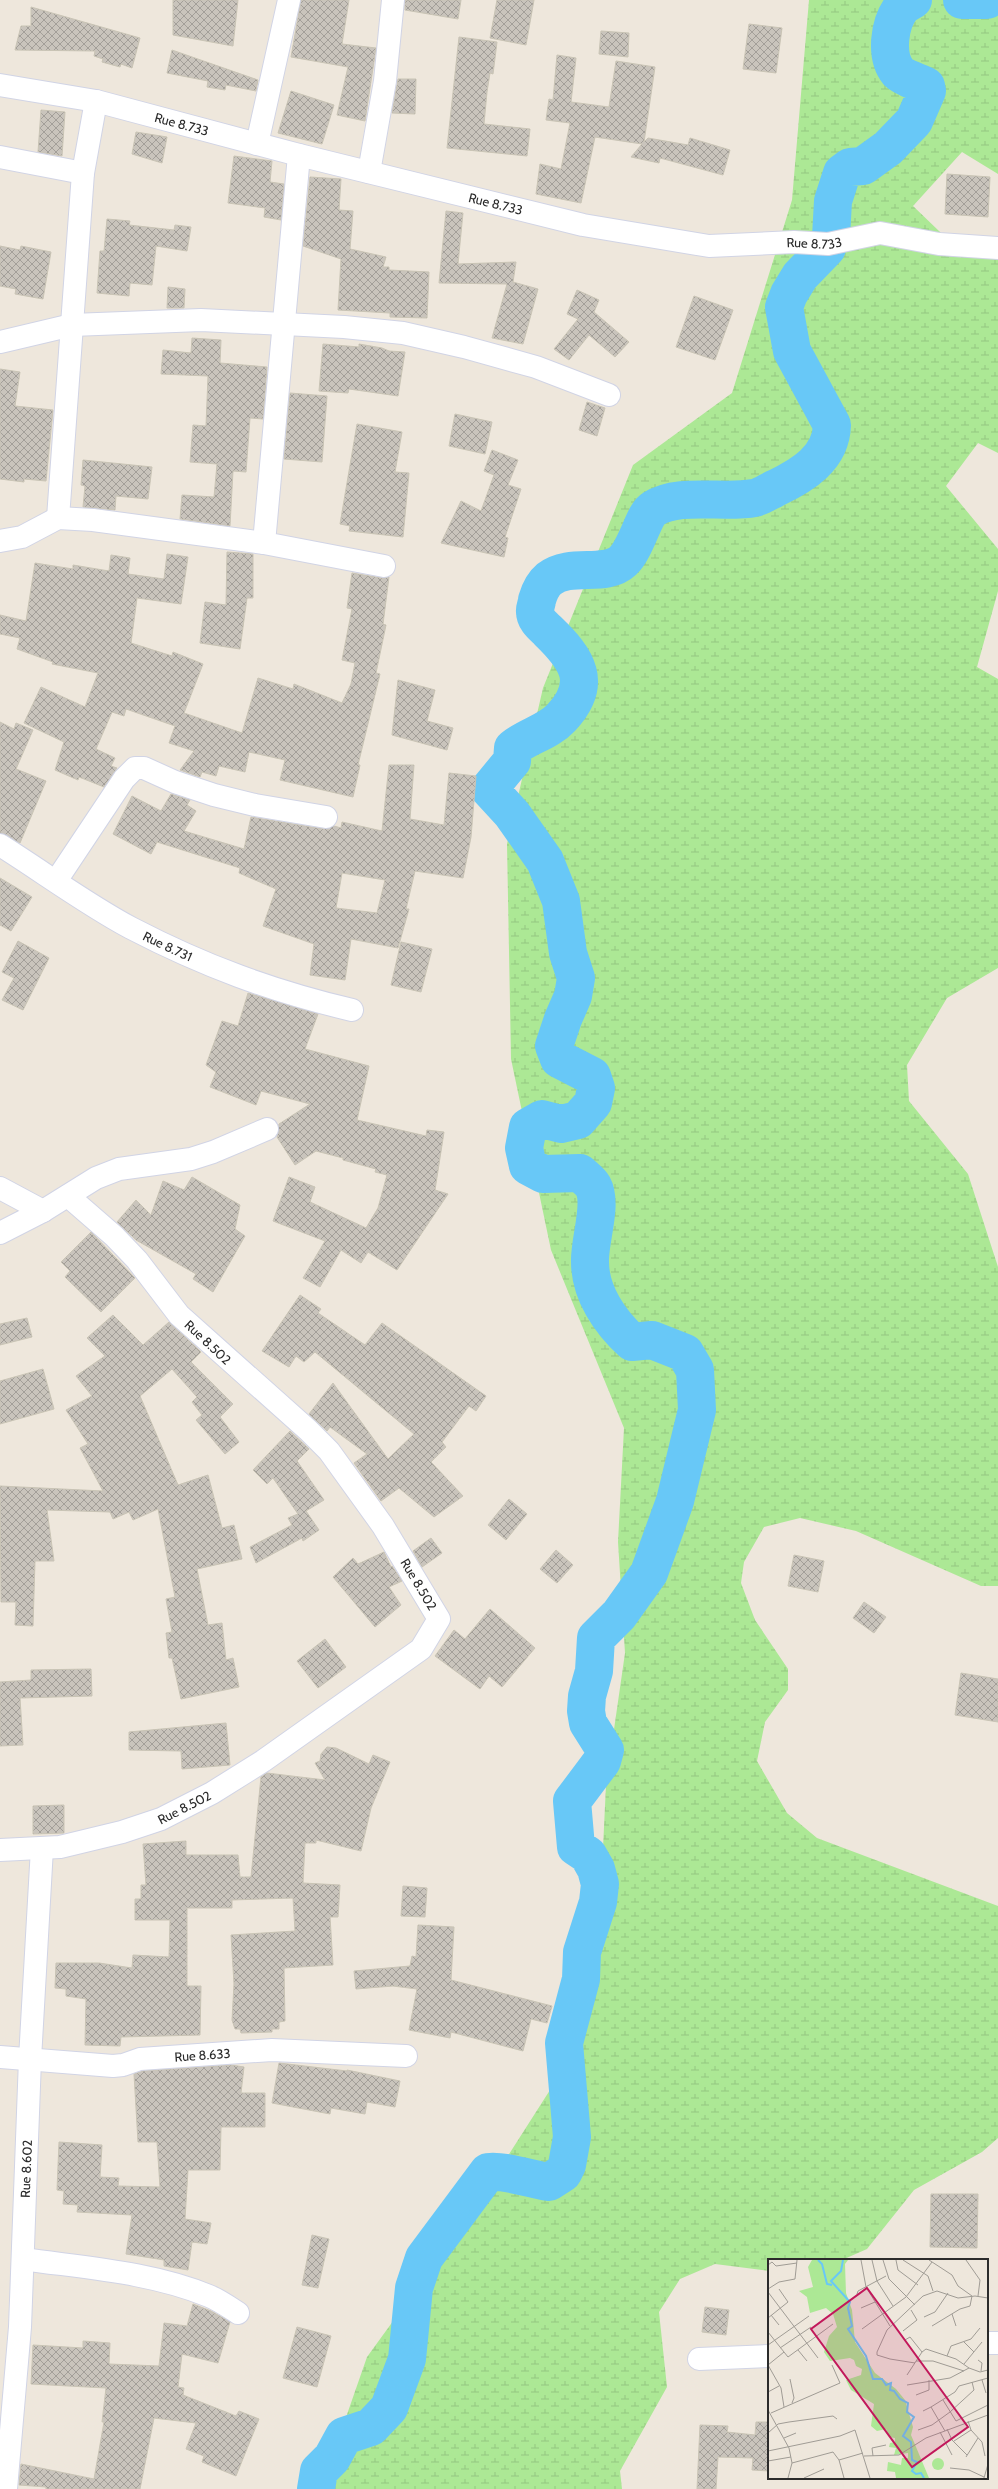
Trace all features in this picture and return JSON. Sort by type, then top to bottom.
[{"type":"street","points":[[257,144],[289,0]]},
{"type":"street","points":[[369,172],[385,81],[393,0]]},
{"type":"street","name":"Rue 8.733","points":[[0,85],[96,101],[299,155],[583,226],[709,246],[794,242],[828,244],[880,233],[939,244],[998,248]]},
{"type":"street","points":[[58,518],[83,173],[96,101]]},
{"type":"street","points":[[264,543],[299,155]]},
{"type":"street","points":[[0,157],[83,173]]},
{"type":"street","points":[[0,342],[72,325],[201,320],[283,324],[403,333],[464,346],[536,367],[609,394]]},
{"type":"street","points":[[0,541],[22,536],[58,518],[93,520],[264,543],[384,566]]},
{"type":"street","points":[[56,880],[124,779],[135,768],[144,768],[175,782],[214,795],[255,805],[326,817]]},
{"type":"street","name":"Rue 8.731","points":[[0,845],[130,927],[238,978],[300,998],[352,1010]]},
{"type":"street","points":[[0,1233],[43,1211],[96,1178],[118,1169],[191,1159],[214,1152],[267,1129]]},
{"type":"street","points":[[0,1188],[43,1211]]},
{"type":"street","name":"Rue 8.502","points":[[0,1850],[60,1847],[122,1832],[161,1819],[212,1793],[263,1761],[421,1649],[439,1619],[383,1526],[329,1451],[308,1430],[179,1316],[137,1260],[114,1236],[68,1196]]},
{"type":"street","name":"Rue 8.602","points":[[6,2489],[20,2327],[30,2059],[42,1848]]},
{"type":"street","name":"Rue 8.633","points":[[0,2057],[113,2066],[123,2065],[140,2059],[272,2050],[406,2056]]},
{"type":"street","points":[[23,2259],[122,2273],[171,2283],[210,2296],[238,2313]]},
{"type":"street","points":[[699,2359],[768,2356]]},
{"type":"green space","points":[[809,0],[998,0],[998,174],[962,152],[913,206],[965,256],[998,259],[998,453],[978,443],[946,486],[998,549],[998,591],[977,667],[998,679],[998,968],[947,998],[907,1065],[909,1101],[968,1174],[998,1267],[998,1586],[981,1586],[856,1531],[800,1518],[764,1527],[744,1562],[741,1583],[755,1620],[788,1669],[788,1690],[765,1722],[757,1761],[787,1813],[817,1838],[998,1906],[998,2138],[982,2152],[914,2190],[867,2249],[844,2259],[768,2259],[768,2271],[715,2264],[680,2279],[659,2312],[667,2387],[620,2471],[622,2489],[321,2489],[367,2357],[470,2215],[550,2090],[598,1953],[606,1785],[625,1653],[618,1542],[624,1428],[551,1250],[511,1059],[507,844],[543,688],[633,465],[732,393],[792,200]]},
{"type":"building","points":[[173,0],[238,0],[233,46],[173,35]]},
{"type":"building","points":[[301,0],[349,0],[342,44],[376,48],[365,121],[337,115],[348,67],[291,57]]},
{"type":"building","points":[[405,0],[461,0],[458,19],[405,10]]},
{"type":"building","points":[[497,0],[534,0],[526,45],[490,38]]},
{"type":"building","points":[[31,7],[140,38],[132,68],[121,64],[120,67],[102,62],[103,59],[94,56],[95,51],[15,50],[21,26],[31,26]]},
{"type":"building","points":[[749,24],[782,28],[776,73],[743,69]]},
{"type":"building","points":[[601,31],[629,33],[628,57],[599,54]]},
{"type":"building","points":[[459,37],[497,42],[493,74],[490,73],[484,124],[530,129],[527,156],[447,148]]},
{"type":"building","points":[[172,50],[258,80],[256,91],[226,85],[225,90],[207,87],[208,81],[167,73]]},
{"type":"building","points":[[557,55],[576,58],[571,102],[609,107],[616,61],[655,67],[644,142],[648,138],[688,145],[690,138],[730,150],[723,175],[660,158],[659,163],[631,157],[642,144],[595,137],[581,203],[536,194],[540,164],[561,169],[570,123],[546,120],[549,99],[553,100]]},
{"type":"building","points":[[398,79],[416,79],[415,114],[392,113]]},
{"type":"building","points":[[291,91],[334,105],[322,144],[278,133]]},
{"type":"building","points":[[41,110],[65,112],[62,156],[38,152]]},
{"type":"building","points":[[136,132],[167,137],[162,163],[132,154]]},
{"type":"building","points":[[234,156],[272,161],[270,182],[284,184],[281,220],[264,217],[265,208],[228,203]]},
{"type":"building","points":[[947,174],[990,177],[988,217],[945,214]]},
{"type":"building","points":[[310,177],[341,179],[339,210],[353,211],[350,249],[386,257],[383,267],[389,267],[389,270],[429,272],[427,318],[390,317],[390,313],[338,310],[341,259],[303,246]]},
{"type":"building","points":[[446,211],[463,213],[458,264],[516,262],[513,282],[538,289],[523,344],[492,338],[507,284],[439,283]]},
{"type":"building","points":[[107,219],[130,221],[129,225],[174,230],[175,225],[191,227],[187,251],[156,246],[152,285],[130,283],[129,296],[97,293],[100,251],[104,251]]},
{"type":"building","points":[[0,246],[20,250],[21,246],[51,252],[43,299],[15,294],[16,289],[0,286]]},
{"type":"building","points":[[168,287],[185,289],[184,308],[167,308]]},
{"type":"building","points":[[577,290],[599,300],[594,312],[629,342],[615,357],[589,335],[569,360],[554,349],[578,319],[567,314]]},
{"type":"building","points":[[694,296],[733,310],[715,360],[676,347]]},
{"type":"building","points":[[192,338],[221,340],[220,363],[267,367],[263,419],[250,418],[246,472],[233,471],[230,526],[180,519],[182,495],[214,497],[217,464],[190,462],[193,425],[206,426],[208,376],[161,374],[163,350],[191,353]]},
{"type":"building","points":[[323,344],[359,347],[359,344],[382,348],[389,351],[405,352],[398,396],[349,389],[348,393],[319,391]]},
{"type":"building","points":[[0,369],[20,372],[15,406],[53,410],[46,481],[24,479],[24,482],[0,479]]},
{"type":"building","points":[[290,393],[327,396],[322,462],[284,459]]},
{"type":"building","points":[[587,402],[605,408],[597,436],[579,430]]},
{"type":"building","points":[[455,414],[492,422],[485,454],[449,446]]},
{"type":"building","points":[[357,424],[402,432],[395,472],[409,473],[403,537],[349,531],[350,526],[340,524]]},
{"type":"building","points":[[492,450],[518,460],[508,485],[521,489],[505,537],[508,538],[504,557],[441,543],[461,501],[481,511],[494,475],[484,471]]},
{"type":"building","points":[[83,460],[152,467],[148,499],[116,496],[115,510],[83,507],[85,486],[81,485]]},
{"type":"building","points":[[227,552],[253,554],[253,598],[247,598],[240,649],[200,643],[205,602],[226,605]]},
{"type":"building","points":[[167,554],[188,557],[181,604],[137,598],[131,643],[172,656],[173,652],[203,664],[184,713],[242,733],[258,678],[293,689],[294,684],[342,703],[351,684],[355,663],[342,660],[352,609],[347,608],[352,573],[382,578],[389,577],[383,624],[386,625],[376,673],[380,674],[358,765],[360,765],[353,797],[280,780],[285,760],[249,752],[245,772],[219,766],[216,776],[202,772],[200,777],[180,770],[194,751],[169,743],[175,726],[126,709],[124,716],[112,712],[96,749],[115,758],[111,766],[117,768],[104,787],[79,777],[78,780],[55,770],[64,742],[24,723],[41,687],[85,707],[98,673],[52,664],[53,662],[17,649],[20,638],[0,634],[0,615],[26,621],[35,563],[73,569],[73,565],[109,571],[111,555],[130,558],[128,574],[164,579]]},
{"type":"building","points":[[398,680],[435,690],[427,721],[453,728],[447,750],[392,735]]},
{"type":"building","points":[[0,722],[14,729],[16,723],[33,730],[16,769],[46,781],[20,843],[0,833]]},
{"type":"building","points":[[389,765],[414,765],[410,819],[444,825],[449,773],[476,776],[471,837],[463,878],[415,871],[406,909],[409,909],[398,948],[351,939],[345,980],[310,975],[314,944],[263,926],[276,889],[239,873],[240,868],[157,842],[151,854],[113,834],[132,796],[161,811],[171,794],[190,800],[187,805],[196,811],[184,831],[244,849],[251,817],[324,829],[334,826],[341,828],[342,822],[382,831]],"holes":[[[342,873],[385,880],[377,913],[336,908]]]},
{"type":"building","points":[[0,878],[32,897],[11,931],[0,925]]},
{"type":"building","points":[[18,941],[49,958],[23,1010],[2,1000],[14,978],[2,972]]},
{"type":"building","points":[[401,942],[432,949],[421,992],[391,985]]},
{"type":"building","points":[[248,993],[318,1014],[305,1049],[369,1066],[357,1120],[426,1136],[427,1130],[444,1132],[435,1190],[448,1194],[397,1270],[368,1252],[361,1263],[341,1250],[320,1287],[303,1278],[325,1241],[273,1221],[289,1177],[315,1187],[310,1202],[366,1228],[378,1208],[387,1175],[375,1172],[376,1169],[316,1151],[295,1165],[277,1137],[279,1124],[310,1104],[261,1091],[256,1105],[210,1087],[216,1072],[206,1065],[222,1021],[238,1026]]},
{"type":"building","points":[[192,1177],[240,1205],[235,1229],[245,1236],[213,1292],[193,1279],[196,1274],[136,1240],[117,1222],[136,1200],[151,1215],[163,1181],[184,1190]]},
{"type":"building","points":[[91,1232],[135,1278],[101,1312],[65,1277],[70,1271],[61,1262]]},
{"type":"building","points":[[300,1295],[321,1309],[318,1313],[365,1345],[382,1323],[486,1396],[476,1411],[469,1406],[442,1442],[446,1447],[431,1462],[463,1496],[434,1517],[399,1488],[381,1501],[354,1463],[367,1454],[330,1427],[327,1431],[309,1414],[333,1383],[388,1459],[414,1434],[315,1352],[304,1362],[296,1356],[289,1367],[262,1351]]},
{"type":"building","points":[[113,1315],[143,1345],[169,1322],[201,1352],[191,1362],[233,1404],[220,1417],[239,1442],[225,1454],[196,1420],[202,1415],[192,1402],[197,1397],[172,1369],[140,1396],[178,1485],[208,1475],[222,1528],[234,1525],[242,1559],[197,1569],[208,1625],[222,1623],[226,1660],[233,1658],[239,1687],[181,1699],[172,1658],[169,1658],[166,1633],[172,1632],[166,1599],[175,1597],[158,1509],[133,1520],[129,1512],[113,1519],[110,1512],[47,1510],[54,1561],[35,1561],[33,1626],[15,1625],[16,1602],[1,1602],[0,1486],[103,1491],[80,1448],[88,1444],[66,1410],[92,1396],[76,1376],[105,1356],[87,1338]]},
{"type":"building","points":[[27,1318],[32,1337],[0,1345],[0,1324]]},
{"type":"building","points":[[43,1369],[54,1409],[0,1424],[0,1381]]},
{"type":"building","points":[[290,1431],[309,1449],[297,1461],[324,1500],[306,1511],[319,1530],[303,1541],[302,1538],[256,1563],[250,1547],[292,1525],[288,1518],[298,1514],[273,1478],[267,1484],[253,1470]]},
{"type":"building","points":[[509,1499],[527,1514],[506,1540],[488,1525]]},
{"type":"building","points":[[431,1538],[442,1553],[422,1567],[413,1551]]},
{"type":"building","points":[[556,1550],[573,1565],[557,1583],[540,1569]]},
{"type":"building","points":[[384,1552],[391,1567],[392,1566],[402,1581],[389,1587],[401,1605],[375,1627],[333,1577],[353,1558],[358,1564]]},
{"type":"building","points":[[794,1555],[824,1561],[818,1592],[788,1586]]},
{"type":"building","points":[[864,1602],[886,1617],[874,1633],[853,1618]]},
{"type":"building","points":[[490,1609],[535,1648],[502,1687],[489,1676],[480,1689],[435,1656],[454,1630],[465,1639]]},
{"type":"building","points":[[325,1639],[346,1667],[318,1688],[297,1661]]},
{"type":"building","points":[[91,1669],[92,1696],[20,1698],[23,1745],[0,1746],[0,1682],[31,1680],[31,1670]]},
{"type":"building","points":[[961,1673],[998,1679],[998,1722],[955,1715]]},
{"type":"building","points":[[226,1723],[230,1765],[182,1769],[181,1751],[129,1750],[129,1732]]},
{"type":"building","points":[[327,1747],[336,1748],[369,1764],[373,1755],[390,1762],[371,1808],[361,1851],[316,1840],[316,1843],[305,1843],[303,1883],[340,1885],[338,1917],[330,1917],[333,1965],[284,1968],[285,2021],[279,2022],[279,2029],[272,2029],[272,2032],[241,2033],[240,2029],[235,2029],[232,2020],[234,1984],[231,1935],[295,1931],[293,1898],[232,1900],[232,1908],[187,1908],[187,1986],[201,1986],[200,2035],[121,2037],[120,2046],[85,2045],[86,1999],[66,1996],[66,1989],[55,1988],[56,1963],[99,1963],[132,1968],[133,1955],[169,1957],[170,1920],[135,1920],[135,1899],[141,1899],[141,1885],[146,1885],[143,1844],[186,1841],[186,1855],[238,1855],[240,1877],[251,1877],[261,1777],[267,1773],[325,1780],[315,1763],[320,1761],[321,1754]]},
{"type":"building","points":[[64,1805],[64,1833],[33,1834],[33,1806]]},
{"type":"building","points":[[403,1886],[427,1888],[425,1917],[401,1916]]},
{"type":"building","points":[[418,1925],[454,1927],[451,1980],[552,2006],[547,2023],[531,2019],[523,2051],[451,2032],[450,2038],[409,2030],[417,1989],[393,1986],[356,1989],[354,1971],[410,1966],[412,1956],[416,1957]]},
{"type":"building","points":[[279,2063],[347,2070],[400,2081],[395,2107],[367,2102],[365,2114],[331,2108],[330,2114],[272,2103]]},
{"type":"building","points":[[231,2065],[244,2067],[241,2093],[265,2093],[265,2127],[221,2127],[220,2170],[188,2170],[185,2219],[211,2223],[207,2244],[192,2242],[188,2270],[164,2266],[164,2260],[126,2254],[132,2215],[77,2212],[78,2205],[63,2204],[64,2191],[57,2190],[59,2142],[102,2145],[100,2177],[119,2178],[118,2186],[160,2187],[157,2142],[138,2142],[134,2074],[143,2071]]},
{"type":"building","points":[[931,2194],[978,2194],[977,2248],[930,2247]]},
{"type":"building","points":[[312,2235],[329,2239],[318,2288],[302,2285]]},
{"type":"building","points":[[193,2304],[211,2311],[230,2322],[218,2363],[182,2354],[178,2387],[184,2388],[183,2395],[236,2416],[239,2411],[259,2419],[236,2476],[202,2462],[204,2456],[186,2449],[196,2423],[154,2418],[140,2489],[46,2489],[46,2487],[19,2485],[21,2464],[94,2479],[104,2422],[102,2422],[106,2388],[31,2384],[33,2345],[83,2348],[83,2341],[110,2343],[109,2364],[159,2366],[164,2323],[187,2326]]},
{"type":"building","points":[[705,2307],[729,2310],[726,2335],[702,2332]]},
{"type":"building","points":[[297,2327],[331,2336],[317,2387],[283,2378]]},
{"type":"building","points":[[756,2422],[768,2422],[768,2471],[752,2470],[753,2458],[718,2457],[716,2489],[697,2489],[700,2425],[728,2426],[727,2432],[755,2435]]},
{"type":"waterway","points":[[316,2489],[319,2471],[332,2458],[344,2436],[371,2427],[389,2408],[407,2359],[414,2288],[424,2258],[488,2172],[510,2173],[549,2182],[563,2173],[567,2165],[572,2137],[564,2043],[581,1979],[582,1952],[598,1902],[600,1884],[596,1869],[588,1855],[576,1847],[572,1801],[602,1761],[605,1750],[588,1723],[586,1711],[587,1696],[594,1671],[596,1638],[619,1615],[649,1573],[675,1501],[697,1410],[695,1370],[685,1353],[652,1340],[632,1342],[609,1316],[597,1296],[593,1285],[590,1262],[597,1203],[596,1194],[592,1184],[580,1173],[543,1174],[528,1166],[524,1148],[528,1127],[542,1119],[561,1124],[578,1120],[593,1103],[596,1088],[592,1076],[559,1059],[554,1046],[573,996],[576,978],[568,953],[561,901],[545,861],[512,814],[489,789],[512,761],[513,748],[556,723],[571,705],[577,694],[579,682],[578,672],[574,662],[567,651],[540,623],[535,615],[538,597],[547,581],[558,574],[567,571],[607,569],[616,566],[628,556],[646,518],[653,509],[676,501],[702,499],[729,500],[757,497],[786,483],[805,471],[814,464],[827,447],[832,425],[792,351],[784,307],[789,294],[800,276],[827,248],[831,237],[833,201],[842,173],[850,167],[863,166],[888,148],[914,121],[927,91],[926,86],[907,78],[898,72],[891,57],[890,40],[894,22],[902,7],[913,0]]},
{"type":"waterway","points":[[962,0],[987,0]]}]
